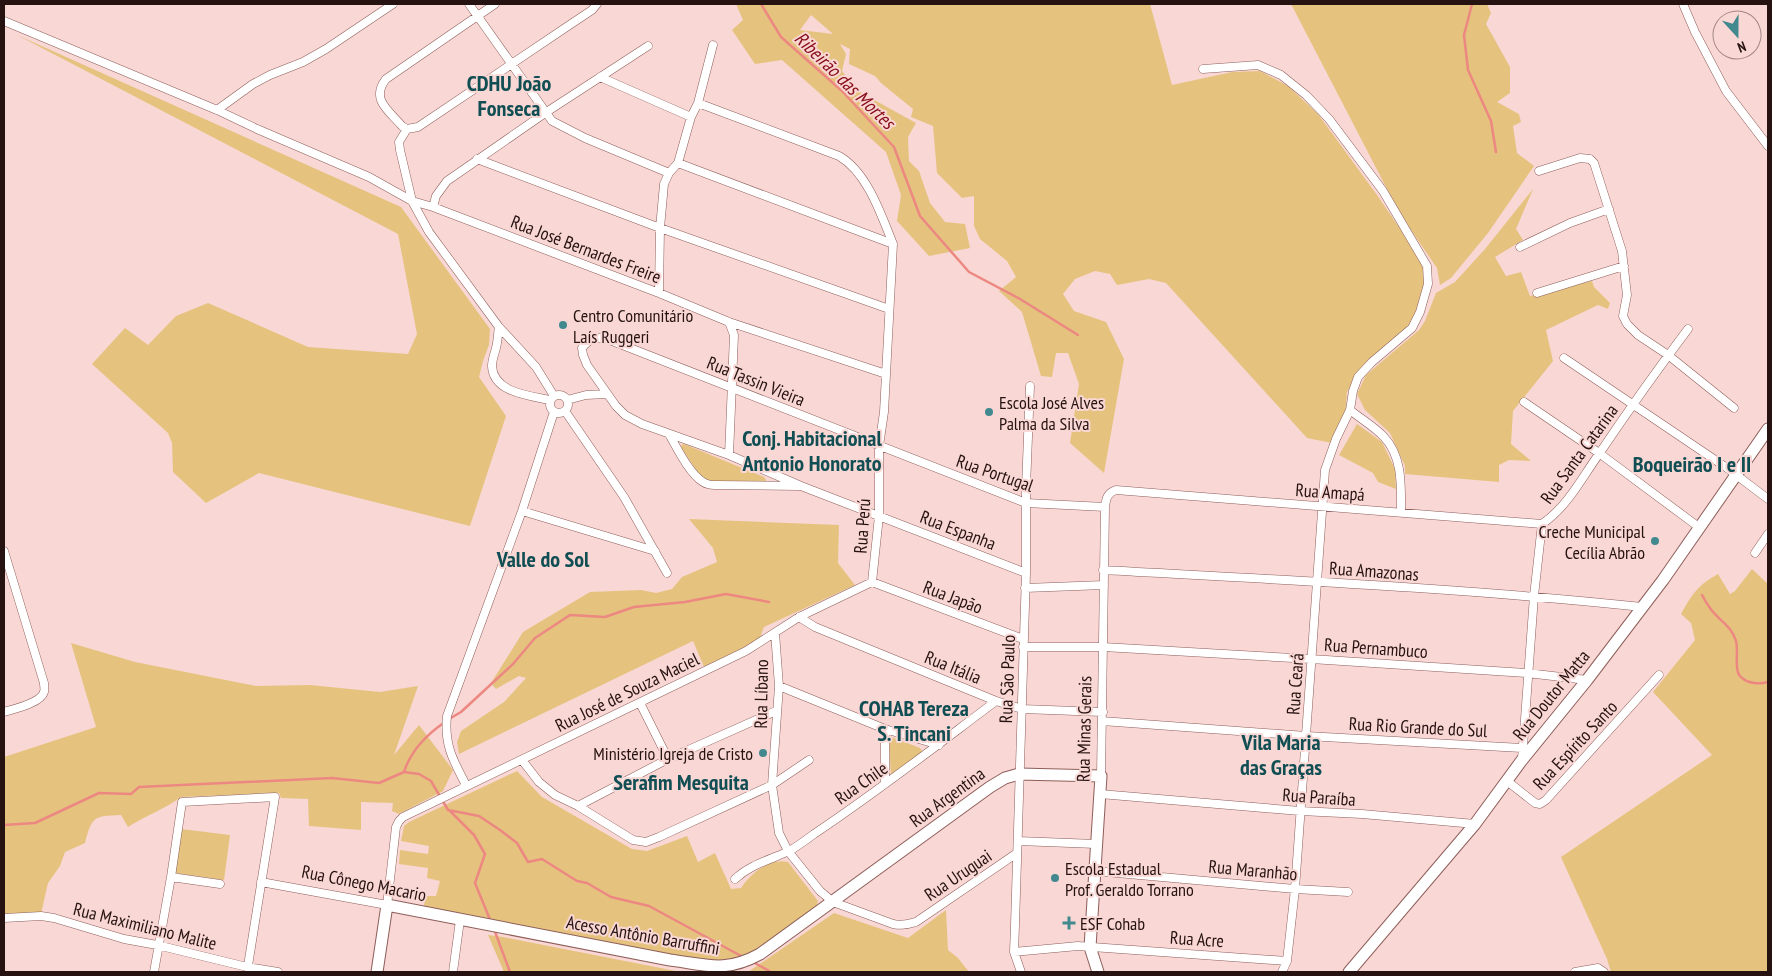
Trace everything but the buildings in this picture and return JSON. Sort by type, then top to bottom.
[{"type":"street","points":[[217,110],[253,84],[303,62],[326,49],[393,4]]},
{"type":"street","points":[[469,4],[552,121],[566,130],[669,173]]},
{"type":"street","points":[[495,4],[386,79],[381,85],[379,94],[384,106],[402,126],[410,129],[418,127],[592,10],[597,4]]},
{"type":"street","points":[[1684,4],[1695,32],[1726,91],[1768,146]]},
{"type":"street","name":"Rua José Bernardes Freire","points":[[4,21],[217,110],[369,177],[412,201],[659,293],[729,322],[886,374]]},
{"type":"street","points":[[659,293],[660,228],[664,184],[669,173],[678,163],[691,117],[698,103],[713,45]]},
{"type":"street","points":[[432,207],[436,196],[447,181],[545,113],[648,46]]},
{"type":"street","name":"Rua Ceará","points":[[1203,69],[1258,65],[1281,75],[1306,95],[1329,119],[1383,192],[1427,266],[1428,284],[1420,312],[1412,328],[1372,362],[1358,377],[1353,390],[1350,410],[1336,439],[1326,470],[1295,889],[1287,961],[1282,972]]},
{"type":"street","points":[[600,77],[691,117]]},
{"type":"street","points":[[698,103],[839,156],[850,163],[878,207],[893,244]]},
{"type":"street","points":[[410,129],[399,142],[400,150],[412,201],[429,232],[499,327],[536,367],[552,398],[550,407],[554,412],[561,413],[565,411]]},
{"type":"street","points":[[1539,171],[1580,158],[1590,159],[1594,163],[1622,251],[1627,295],[1623,316],[1627,324],[1638,335],[1668,355],[1734,408]]},
{"type":"street","points":[[478,159],[660,228],[889,309]]},
{"type":"street","points":[[678,163],[893,244]]},
{"type":"street","points":[[1520,247],[1570,223],[1609,209]]},
{"type":"street","name":"Rua Perú","points":[[872,582],[879,516],[879,446],[884,412],[893,244]]},
{"type":"street","points":[[1537,293],[1624,266]]},
{"type":"street","points":[[729,322],[734,335],[729,455]]},
{"type":"street","points":[[499,327],[492,368],[496,378],[514,392],[552,398],[562,395],[567,400],[565,411]]},
{"type":"street","name":"Rua Santa Catarina","points":[[1522,754],[1534,596],[1542,524],[1558,512],[1568,500],[1688,329]]},
{"type":"street","name":"Rua Tassin Vieira","points":[[593,338],[608,339],[879,446]]},
{"type":"street","name":"Rua Espanha","points":[[593,338],[582,348],[587,365],[606,394],[625,415],[642,424],[729,455],[802,486],[1026,573]]},
{"type":"street","points":[[1564,358],[1736,475],[1768,499]]},
{"type":"street","name":"Rua São Paulo","points":[[1021,972],[1014,952],[1030,386]]},
{"type":"street","points":[[567,400],[586,395],[606,394]]},
{"type":"street","points":[[1524,402],[1700,528]]},
{"type":"street","points":[[1350,410],[1385,438],[1396,456],[1401,478],[1401,512]]},
{"type":"street","points":[[565,411],[624,497],[666,573]]},
{"type":"street","points":[[466,785],[447,746],[445,732],[447,716],[522,511],[554,412]]},
{"type":"street","name":"Rua Doutor Matta","points":[[1348,972],[1475,824],[1507,781],[1522,754],[1587,680],[1700,528],[1768,429]]},
{"type":"street","points":[[669,434],[685,460],[704,483],[714,486],[802,486]]},
{"type":"street","name":"Rua Portugal","points":[[879,446],[1026,503],[1105,508]]},
{"type":"street","name":"Rua Amapá","points":[[1116,490],[1542,524]]},
{"type":"street","name":"Rua Minas Gerais","points":[[1098,972],[1090,947],[1101,776],[1105,508],[1106,498],[1112,491],[1116,490]]},
{"type":"street","points":[[522,511],[655,551]]},
{"type":"street","points":[[1755,553],[1768,534]]},
{"type":"street","points":[[4,550],[44,683],[44,692],[41,698],[4,712]]},
{"type":"street","name":"Rua Amazonas","points":[[1103,570],[1534,596],[1642,607]]},
{"type":"street","name":"Rua José de Souza Maciel","points":[[386,905],[396,827],[404,817],[466,785],[522,760],[746,651],[799,617],[872,582]]},
{"type":"street","name":"Rua Japão","points":[[872,582],[1023,643],[1103,647]]},
{"type":"street","points":[[1025,588],[1104,585]]},
{"type":"street","name":"Rua Itália","points":[[799,617],[815,627],[996,701],[1022,709],[1103,712]]},
{"type":"street","name":"Rua Líbano","points":[[775,633],[779,686],[772,785],[779,833],[788,851],[820,891],[833,902]]},
{"type":"street","name":"Rua Pernambuco","points":[[1103,647],[1528,673],[1587,680]]},
{"type":"street","name":"Rua Espírito Santo","points":[[1507,781],[1535,803],[1540,804],[1546,800],[1659,675]]},
{"type":"street","points":[[779,686],[885,729],[938,745]]},
{"type":"street","name":"Rua Chile","points":[[735,879],[773,856],[788,851],[885,784],[996,701]]},
{"type":"street","points":[[640,703],[668,759]]},
{"type":"street","points":[[578,806],[668,759],[776,711]]},
{"type":"street","name":"Rua Rio Grande do Sul","points":[[1102,721],[1522,754]]},
{"type":"street","points":[[885,729],[885,784]]},
{"type":"street","points":[[522,760],[539,782],[554,795],[578,806],[633,840],[646,842],[772,785],[809,760]]},
{"type":"street","name":"Rua Argentina","points":[[833,902],[1005,778],[1019,774],[1101,776]]},
{"type":"street","name":"Rua Paraíba","points":[[1100,794],[1475,824]]},
{"type":"street","points":[[154,972],[182,802],[275,797],[247,970]]},
{"type":"street","points":[[1018,841],[1096,844]]},
{"type":"street","name":"Rua Uruguai","points":[[833,902],[902,926],[916,922],[1017,853]]},
{"type":"street","name":"Rua Maranhão","points":[[1095,871],[1348,892]]},
{"type":"street","points":[[171,877],[220,884]]},
{"type":"street","name":"Rua Cônego Macario","points":[[261,882],[460,920]]},
{"type":"street","name":"Acesso Antônio Barruffini","points":[[460,920],[670,960],[718,967],[732,966],[745,962],[760,954],[833,902]]},
{"type":"street","points":[[377,972],[386,905]]},
{"type":"street","name":"Rua Maximiliano Malite","points":[[4,918],[40,916],[54,918],[124,939],[157,945],[247,970],[278,972]]},
{"type":"street","points":[[452,972],[460,920]]},
{"type":"street","name":"Rua Acre","points":[[1014,952],[1078,946],[1287,961]]},
{"type":"street","points":[[1575,972],[1598,968],[1604,972]]},
{"type":"shaded area","points":[[736,4],[1150,4],[1172,85],[1232,72],[1260,71],[1288,86],[1318,114],[1420,258],[1424,270],[1425,285],[1413,325],[1359,370],[1347,392],[1345,417],[1332,443],[1307,438],[1166,283],[1149,279],[1117,285],[1110,274],[1095,271],[1075,279],[1063,294],[1074,311],[1106,322],[1124,359],[1104,473],[1070,443],[1079,384],[1068,353],[1056,353],[1052,377],[1041,376],[1022,312],[999,291],[1016,277],[1007,261],[980,239],[974,226],[974,196],[962,198],[937,173],[933,126],[911,117],[913,109],[875,76],[849,64],[850,49],[840,44],[846,54],[842,71],[858,91],[916,123],[908,137],[909,161],[919,171],[930,203],[945,222],[965,224],[970,248],[929,256],[897,221],[901,195],[886,152],[782,60],[755,64],[732,30],[743,20]],"holes":[[[811,15],[833,34],[800,30]]]},
{"type":"shaded area","points":[[1291,4],[1487,4],[1491,13],[1486,24],[1510,67],[1510,93],[1497,102],[1519,114],[1521,122],[1513,126],[1517,153],[1534,166],[1488,233],[1451,278],[1440,285],[1437,268],[1400,214]]},
{"type":"shaded area","points":[[17,35],[401,207],[490,329],[489,345],[479,377],[506,416],[470,526],[259,473],[206,503],[173,472],[172,443],[168,433],[92,364],[125,328],[148,345],[176,316],[208,303],[308,347],[408,354],[417,334],[398,234]]},
{"type":"shaded area","points":[[1533,189],[1516,229],[1523,240],[1495,257],[1506,276],[1521,272],[1530,296],[1592,281],[1594,287],[1610,303],[1608,309],[1598,305],[1546,330],[1553,361],[1513,411],[1511,444],[1531,461],[1509,460],[1499,465],[1499,482],[1405,474],[1405,466],[1390,433],[1365,410],[1357,394],[1366,375],[1419,330],[1425,321],[1436,293],[1455,282],[1485,249]]},
{"type":"shaded area","points":[[1357,424],[1382,442],[1395,469],[1396,489],[1378,482],[1373,473],[1339,455]]},
{"type":"shaded area","points":[[684,444],[764,477],[766,483],[710,482],[703,480],[682,449],[681,445]]},
{"type":"shaded area","points":[[689,519],[839,525],[838,563],[855,585],[764,627],[759,640],[704,667],[693,641],[459,754],[457,742],[461,731],[504,702],[526,678],[519,676],[496,689],[491,683],[523,632],[590,592],[641,590],[656,593],[672,589],[682,577],[717,562],[713,548]]},
{"type":"shaded area","points":[[1752,569],[1768,584],[1768,972],[1611,972],[1607,959],[1561,857],[1712,755],[1653,692],[1695,640],[1691,623],[1681,614],[1696,591],[1705,582],[1718,574],[1730,594],[1735,591]]},
{"type":"shaded area","points":[[71,643],[135,662],[256,686],[310,685],[380,692],[418,686],[394,755],[419,725],[453,770],[443,791],[399,814],[392,811],[393,803],[361,802],[361,830],[309,826],[308,799],[281,798],[279,793],[181,797],[128,827],[121,815],[100,817],[92,823],[85,843],[65,852],[60,866],[48,883],[41,914],[4,916],[4,757],[96,727]]},
{"type":"shaded area","points":[[889,736],[920,748],[922,751],[921,755],[891,778]]},
{"type":"shaded area","points":[[517,771],[542,797],[632,849],[647,851],[687,836],[698,862],[715,853],[731,889],[741,888],[755,872],[767,865],[781,861],[788,862],[818,901],[816,908],[748,955],[732,961],[713,964],[424,907],[425,896],[436,896],[440,881],[427,878],[428,868],[399,864],[400,850],[428,854],[429,846],[401,841],[404,826]]},
{"type":"shaded area","points":[[181,829],[230,835],[224,880],[175,873]]},
{"type":"shaded area","points":[[946,910],[948,950],[958,958],[969,972],[748,972],[834,913],[908,938]]},
{"type":"shaded area","points":[[488,935],[503,937],[681,972],[504,972]]},
{"type":"waterway","name":"Ribeirão das Mortes","points":[[761,4],[781,37],[842,91],[894,147],[920,216],[969,272],[1020,299],[1078,335]]},
{"type":"waterway","points":[[1472,4],[1464,35],[1468,70],[1491,121],[1496,152]]},
{"type":"waterway","points":[[449,719],[461,712],[513,664],[535,638],[570,615],[605,617],[634,607],[685,602],[726,594],[769,602]]},
{"type":"waterway","points":[[1702,595],[1713,612],[1734,636],[1737,646],[1739,675],[1751,682],[1768,682]]},
{"type":"waterway","points":[[404,772],[415,750],[432,732],[445,722]]},
{"type":"waterway","points":[[4,825],[35,823],[99,793],[131,794],[139,787],[332,778],[379,783],[404,772],[419,774],[431,781],[448,810],[479,816],[517,843],[528,862],[542,859],[577,881],[587,883],[611,897],[649,906],[743,957]]},
{"type":"waterway","points":[[449,810],[474,835],[485,854],[475,883],[491,922]]},
{"type":"waterway","points":[[494,929],[510,972]]},
{"type":"waterway","points":[[753,962],[771,972]]},
{"type":"place","name":"Centro Comunitário Laís Ruggeri","points":[[563,325]]},
{"type":"place","name":"Escola José Alves Palma da Silva","points":[[989,412]]},
{"type":"place","name":"Creche Municipal Cecília Abrão","points":[[1655,541]]},
{"type":"place","name":"Ministério Igreja de Cristo","points":[[763,753]]},
{"type":"place","name":"Escola Estadual Prof. Geraldo Torrano","points":[[1055,878]]},
{"type":"place","name":"ESF Cohab","points":[[1069,923]]},
{"type":"district","name":"CDHU João Fonseca","points":[[509,96]]},
{"type":"district","name":"Conj. Habitacional Antonio Honorato","points":[[812,450]]},
{"type":"district","name":"Boqueirão I e II","points":[[1692,464]]},
{"type":"district","name":"Valle do Sol","points":[[543,559]]},
{"type":"district","name":"COHAB Tereza S. Tincani","points":[[914,720]]},
{"type":"district","name":"Vila Maria das Graças","points":[[1281,754]]},
{"type":"district","name":"Serafim Mesquita","points":[[681,782]]}]
